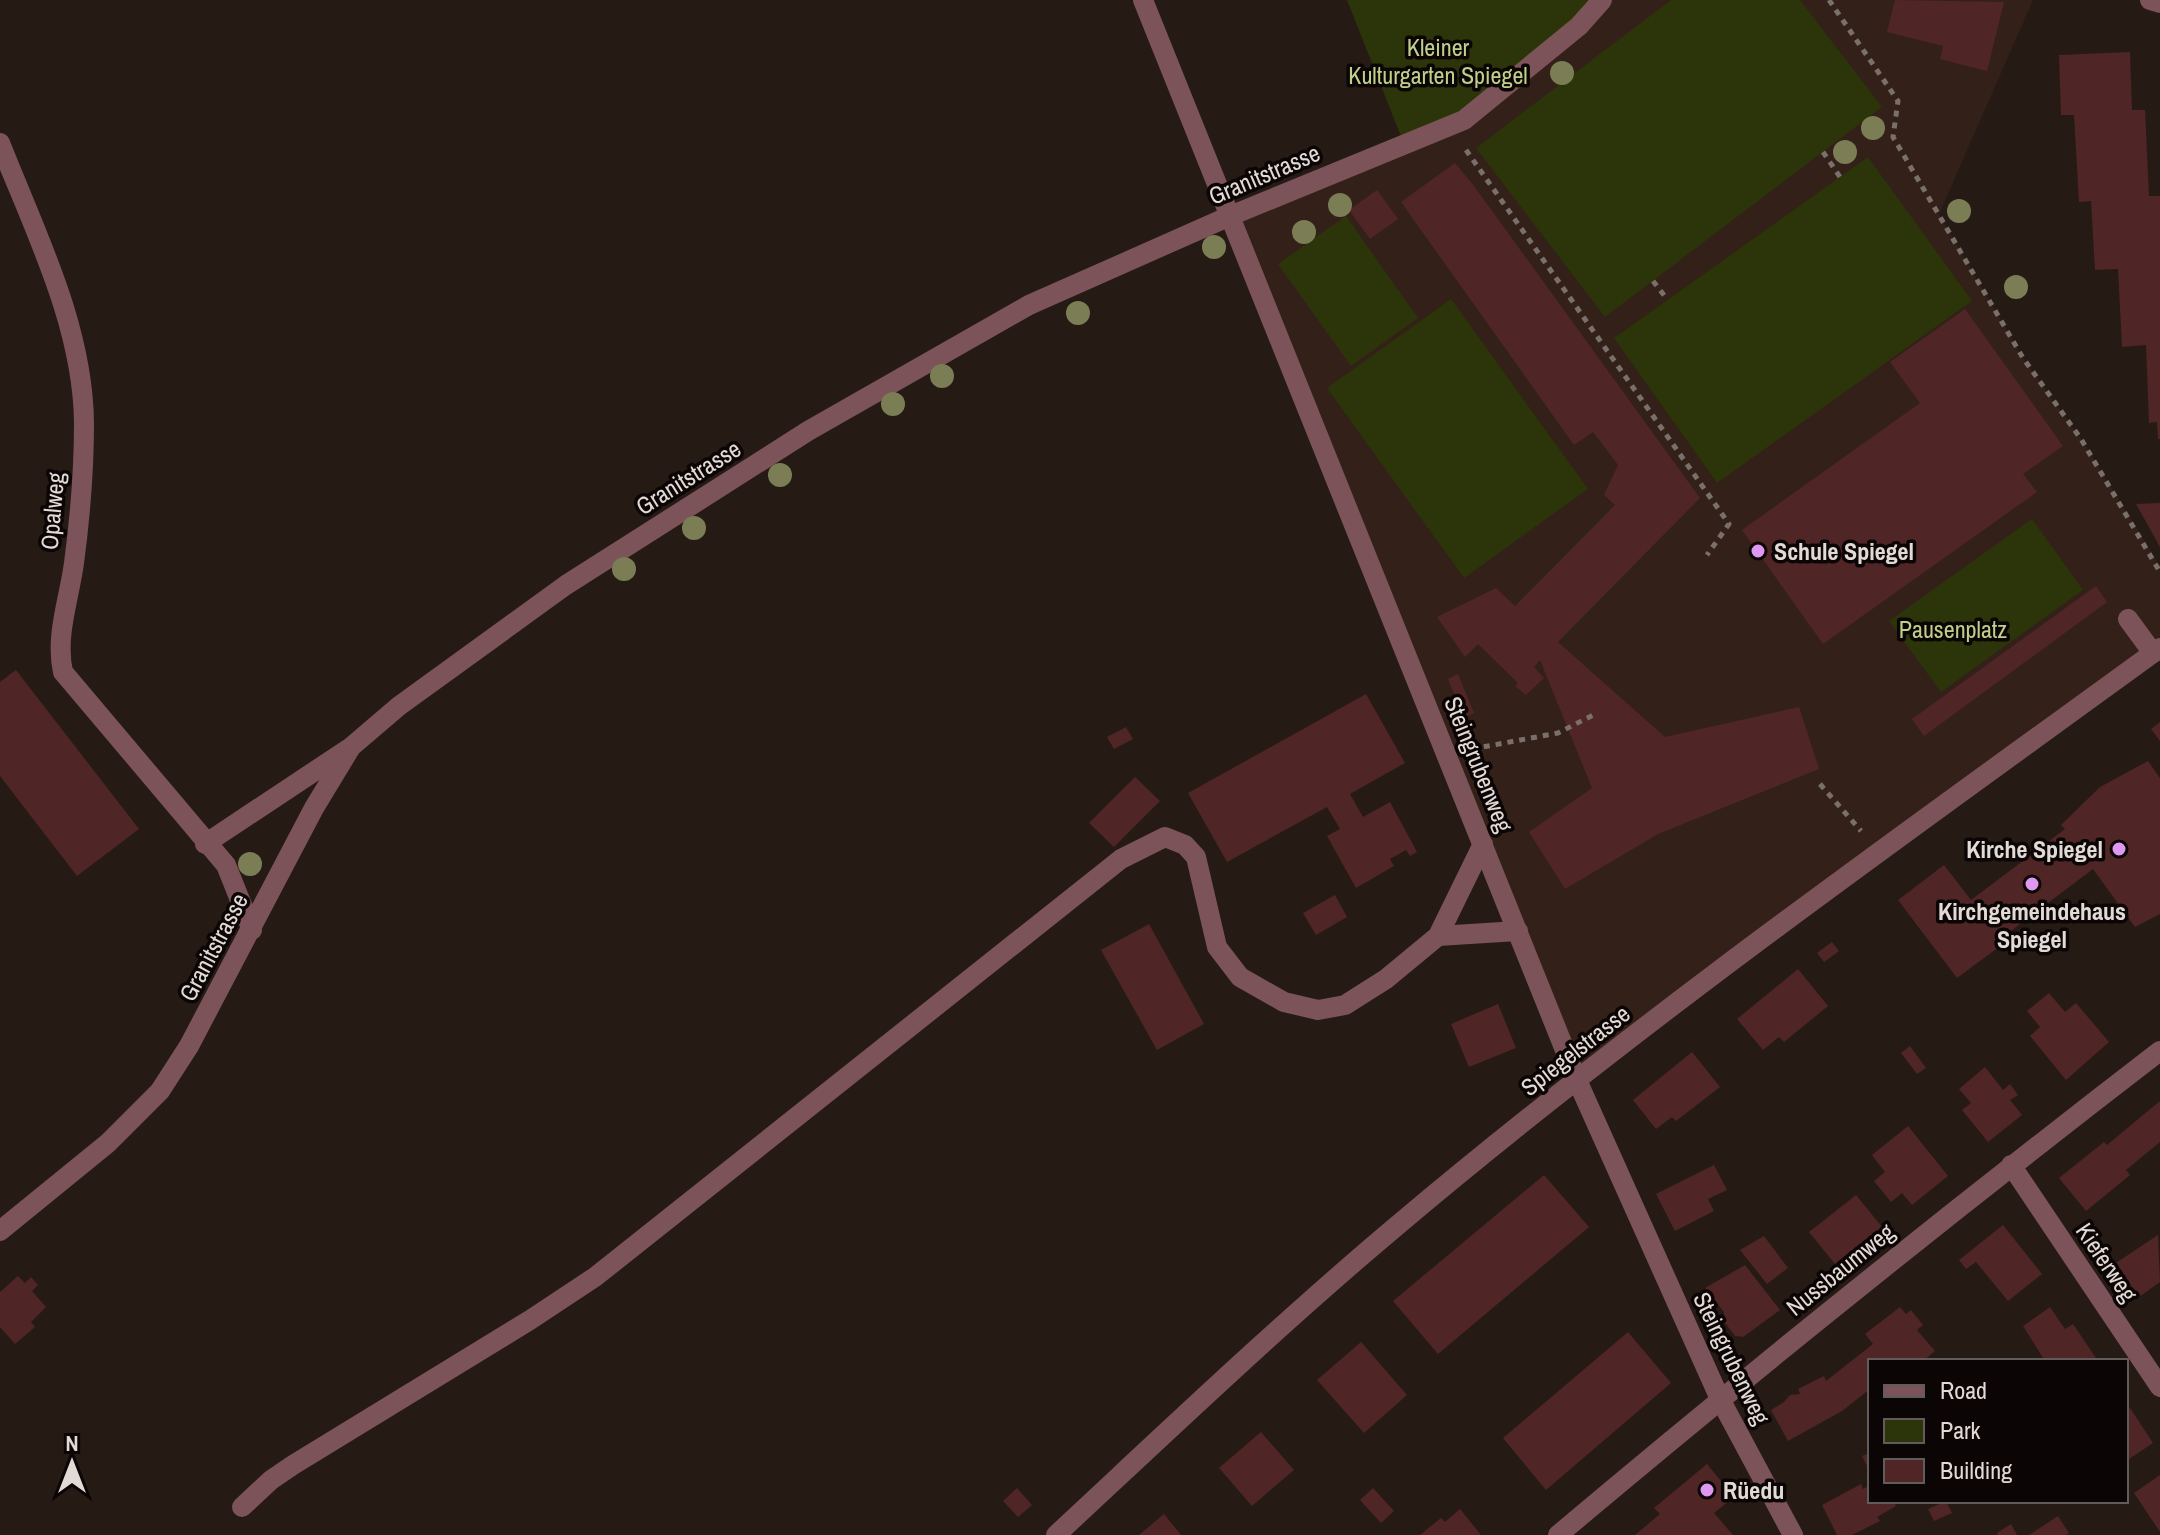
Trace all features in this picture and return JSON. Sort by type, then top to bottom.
[{"type":"street","name":"Steingrubenweg","points":[[1143,0],[1577,1080],[1720,1399],[1793,1535]]},
{"type":"street","name":"Granitstrasse","points":[[0,1231],[108,1143],[160,1091],[189,1046],[314,808],[351,747],[399,706],[566,585],[808,431],[1029,305],[1230,216],[1464,120],[1579,26],[1602,0]]},
{"type":"street","points":[[2150,0],[2160,3]]},
{"type":"street","name":"Opalweg","points":[[0,143],[58,289],[82,385],[84,424],[81,482],[74,563],[59,654],[63,672],[205,844],[226,865],[252,930]]},
{"type":"street","points":[[2128,619],[2157,650]]},
{"type":"street","name":"Spiegelstrasse","points":[[1056,1535],[1398,1225],[1577,1080],[1880,852],[2157,650]]},
{"type":"street","points":[[205,844],[351,747]]},
{"type":"street","points":[[242,1507],[271,1480],[293,1465],[595,1277],[1121,859],[1142,846],[1165,837],[1185,845],[1196,857],[1217,947],[1240,977],[1284,1002],[1318,1010],[1345,1005],[1386,979],[1438,936],[1483,844]]},
{"type":"street","points":[[1438,936],[1518,931]]},
{"type":"street","name":"Nussbaumweg","points":[[1558,1535],[1720,1399],[2011,1165],[2160,1051]]},
{"type":"street","name":"Kieferweg","points":[[2011,1165],[2160,1387]]},
{"type":"path","points":[[1829,0],[1898,101],[1893,137],[2023,358],[2081,439],[2160,572]]},
{"type":"path","points":[[1449,127],[1729,524],[1707,555]]},
{"type":"path","points":[[1823,152],[1840,177]]},
{"type":"path","points":[[1653,281],[1667,299]]},
{"type":"path","points":[[1447,753],[1558,733],[1597,713]]},
{"type":"path","points":[[1820,784],[1880,852]]},
{"type":"shaded area","name":"Schule Spiegel","points":[[1602,0],[2033,0],[1939,214],[2023,358],[2081,439],[2160,566],[2160,650],[1577,1080],[1230,216],[1404,144]]},
{"type":"green space","name":"Kleiner Kulturgarten Spiegel","points":[[1347,0],[1602,0],[1464,120],[1404,144]]},
{"type":"green space","points":[[1671,0],[1800,0],[1882,107],[1605,317],[1476,148]]},
{"type":"green space","points":[[1868,157],[1972,301],[1717,483],[1614,338]]},
{"type":"green space","points":[[1346,216],[1418,318],[1351,366],[1278,264]]},
{"type":"green space","points":[[1451,299],[1588,489],[1464,578],[1327,388]]},
{"type":"green space","name":"Pausenplatz","points":[[2032,519],[2083,590],[1941,692],[1889,621]]},
{"type":"building","points":[[1895,0],[2004,2],[1987,71],[1940,59],[1943,46],[1887,32]]},
{"type":"building","points":[[2130,52],[2132,110],[2145,110],[2149,196],[2160,196],[2160,439],[2157,422],[2149,423],[2146,345],[2122,347],[2118,269],[2095,270],[2091,201],[2079,202],[2074,115],[2061,115],[2059,55]]},
{"type":"building","points":[[1455,163],[1700,498],[1558,642],[1665,737],[1799,707],[1819,769],[1658,834],[1565,889],[1529,832],[1592,788],[1540,660],[1534,667],[1544,678],[1526,695],[1478,644],[1465,657],[1437,617],[1496,588],[1515,606],[1615,505],[1604,495],[1618,465],[1593,432],[1574,445],[1401,202]]},
{"type":"building","points":[[1377,190],[1398,219],[1370,239],[1349,210]]},
{"type":"building","points":[[1965,309],[2063,446],[2023,474],[2037,492],[1823,644],[1742,530],[1920,403],[1890,362]]},
{"type":"building","points":[[2160,503],[2160,547],[2136,504]]},
{"type":"building","points":[[2096,586],[2107,602],[1924,736],[1912,719]]},
{"type":"building","points":[[16,670],[139,829],[77,876],[0,776],[0,682]]},
{"type":"building","points":[[1458,674],[1474,713],[1464,718],[1448,679]]},
{"type":"building","points":[[1366,694],[1405,763],[1350,794],[1363,817],[1390,802],[1417,852],[1410,856],[1406,850],[1390,859],[1394,866],[1356,888],[1327,836],[1340,829],[1327,807],[1227,862],[1188,793]]},
{"type":"building","points":[[2160,722],[2160,741],[2151,729]]},
{"type":"building","points":[[1126,727],[1133,739],[1114,749],[1107,737]]},
{"type":"building","points":[[2148,761],[2160,778],[2160,914],[2135,927],[2093,869],[2000,939],[2003,944],[1957,978],[1898,900],[1944,865],[1971,900],[2065,829],[2061,825],[2100,787]]},
{"type":"building","points":[[1135,777],[1160,801],[1114,847],[1089,823]]},
{"type":"building","points":[[1335,895],[1347,917],[1316,935],[1303,913]]},
{"type":"building","points":[[1149,924],[1204,1024],[1157,1050],[1101,950]]},
{"type":"building","points":[[1832,942],[1839,951],[1824,962],[1817,953]]},
{"type":"building","points":[[1798,969],[1828,1006],[1784,1042],[1779,1037],[1763,1050],[1737,1019]]},
{"type":"building","points":[[2049,993],[2065,1012],[2076,1003],[2109,1042],[2066,1080],[2030,1036],[2040,1027],[2027,1011]]},
{"type":"building","points":[[1498,1004],[1516,1048],[1469,1067],[1451,1024]]},
{"type":"building","points":[[1910,1046],[1926,1068],[1917,1074],[1901,1053]]},
{"type":"building","points":[[1692,1052],[1720,1087],[1676,1121],[1672,1117],[1656,1129],[1633,1100]]},
{"type":"building","points":[[1985,1067],[2003,1090],[2010,1084],[2018,1095],[2010,1100],[2022,1115],[1988,1142],[1962,1110],[1971,1103],[1959,1089]]},
{"type":"building","points":[[2160,1101],[2160,1142],[2126,1170],[2130,1175],[2086,1211],[2059,1178],[2104,1142],[2107,1145]]},
{"type":"building","points":[[1908,1126],[1948,1176],[1912,1205],[1902,1193],[1891,1202],[1874,1181],[1885,1172],[1872,1155]]},
{"type":"building","points":[[1714,1165],[1727,1190],[1708,1199],[1714,1211],[1675,1231],[1656,1194]]},
{"type":"building","points":[[1544,1175],[1589,1227],[1438,1354],[1393,1301]]},
{"type":"building","points":[[1856,1195],[1882,1227],[1835,1264],[1809,1232]]},
{"type":"building","points":[[2003,1225],[2042,1274],[2008,1301],[1976,1262],[1966,1269],[1959,1260]]},
{"type":"building","points":[[2158,1235],[2160,1282],[2139,1297],[2116,1263]]},
{"type":"building","points":[[1764,1236],[1788,1268],[1767,1284],[1740,1250]]},
{"type":"building","points":[[1745,1265],[1780,1310],[1743,1337],[1735,1336],[1723,1320],[1724,1312],[1705,1288]]},
{"type":"building","points":[[18,1276],[25,1283],[31,1277],[38,1285],[32,1291],[46,1307],[31,1322],[35,1327],[15,1344],[0,1327],[0,1292]]},
{"type":"building","points":[[1900,1307],[1906,1314],[1911,1310],[1923,1325],[1917,1330],[1935,1351],[1925,1359],[1868,1359],[1868,1391],[1842,1411],[1788,1441],[1771,1410],[1790,1395],[1800,1394],[1798,1389],[1824,1376],[1826,1381],[1873,1344],[1865,1334]]},
{"type":"building","points":[[2050,1307],[2065,1329],[2073,1324],[2096,1358],[2044,1359],[2023,1326]]},
{"type":"building","points":[[1628,1332],[1671,1383],[1546,1490],[1503,1438]]},
{"type":"building","points":[[1361,1342],[1407,1395],[1364,1433],[1317,1380]]},
{"type":"building","points":[[2130,1408],[2153,1443],[2128,1460]]},
{"type":"building","points":[[1261,1432],[1294,1470],[1252,1506],[1219,1468]]},
{"type":"building","points":[[1868,1454],[1868,1468],[1862,1456]]},
{"type":"building","points":[[1707,1464],[1734,1497],[1714,1513],[1733,1535],[1635,1535],[1660,1514],[1654,1508]]},
{"type":"building","points":[[2160,1475],[2160,1532],[2134,1493]]},
{"type":"building","points":[[1861,1484],[1863,1489],[1868,1486],[1868,1503],[1894,1503],[1896,1506],[1877,1517],[1880,1521],[1852,1535],[1837,1535],[1822,1505]]},
{"type":"building","points":[[1017,1488],[1032,1505],[1018,1517],[1003,1501]]},
{"type":"building","points":[[1373,1488],[1394,1511],[1381,1523],[1360,1500]]},
{"type":"building","points":[[1947,1503],[1952,1513],[1934,1521],[1928,1509]]},
{"type":"building","points":[[1460,1509],[1481,1535],[1420,1535],[1441,1518],[1445,1522]]},
{"type":"building","points":[[1164,1514],[1181,1535],[1139,1535]]},
{"type":"building","points":[[2058,1516],[2069,1533],[2066,1535],[2029,1535]]},
{"type":"building","points":[[2011,1524],[2017,1535],[1998,1535],[1997,1533]]},
{"type":"place","name":"Schule Spiegel","points":[[1758,551]]},
{"type":"place","name":"Kirche Spiegel","points":[[2119,849]]},
{"type":"place","name":"Kirchgemeindehaus Spiegel","points":[[2032,884]]},
{"type":"place","name":"Rüedu","points":[[1707,1490]]}]
